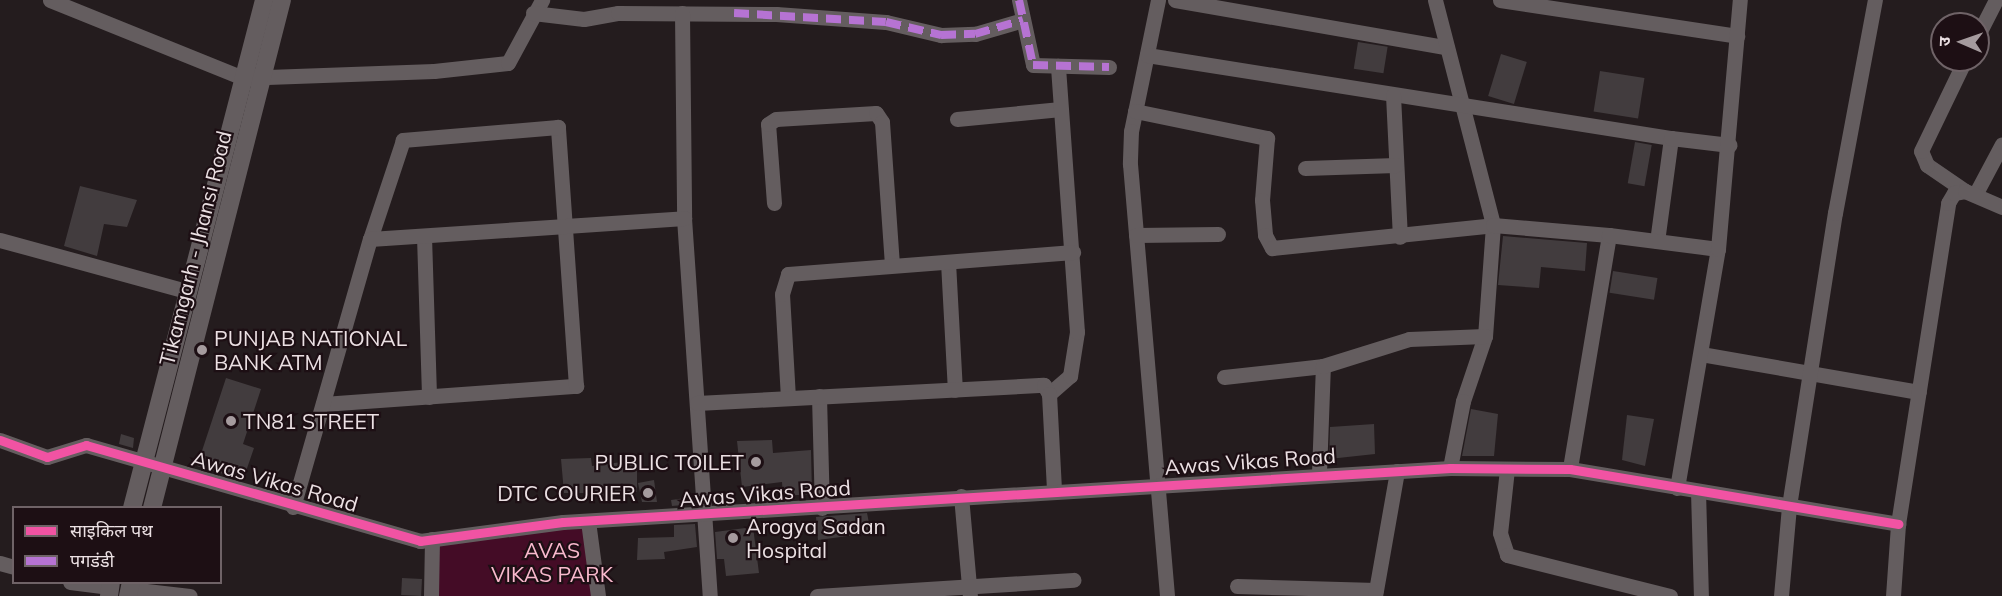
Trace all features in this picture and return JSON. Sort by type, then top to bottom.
[{"type":"street","points":[[50,0],[252,78],[434,71],[508,63],[542,0]]},
{"type":"street","points":[[133,506],[155,464],[186,291],[252,78],[264,0]]},
{"type":"street","name":"Tikamgarh - Jhansi Road","points":[[152,506],[155,464],[252,78],[282,0]]},
{"type":"street","points":[[1018,0],[1033,65],[1109,67]]},
{"type":"street","points":[[1158,0],[1135,111],[1130,164],[1167,596]]},
{"type":"street","points":[[1175,0],[1445,47]]},
{"type":"street","points":[[1435,0],[1445,47],[1465,107],[1493,225],[1485,336],[1463,401],[1450,468]]},
{"type":"street","points":[[1500,0],[1737,36]]},
{"type":"street","points":[[1677,488],[1718,249],[1730,145],[1740,0]]},
{"type":"street","points":[[1781,596],[1789,506],[1812,375],[1835,213],[1875,0]]},
{"type":"street","points":[[533,13],[584,19],[682,13],[886,22],[941,35],[975,34],[1023,20]]},
{"type":"street","points":[[682,13],[684,218],[711,596]]},
{"type":"street","points":[[1147,56],[1465,107],[1730,145]]},
{"type":"street","points":[[1054,490],[1050,393],[1074,366],[1073,252],[1058,66]]},
{"type":"street","points":[[1959,72],[1921,151],[1927,165],[1970,192],[2002,207]]},
{"type":"street","points":[[1393,95],[1400,237]]},
{"type":"street","points":[[957,119],[1061,109]]},
{"type":"street","points":[[1135,111],[1267,138],[1262,200],[1264,235],[1272,248],[1400,237],[1493,225],[1609,235],[1718,249]]},
{"type":"street","points":[[774,203],[768,124],[776,119],[876,112],[882,122],[892,265]]},
{"type":"street","points":[[293,507],[370,239],[403,140],[558,127],[576,386],[323,404]]},
{"type":"street","points":[[1657,241],[1671,138]]},
{"type":"street","points":[[1970,192],[2002,144]]},
{"type":"street","points":[[1305,168],[1396,165]]},
{"type":"street","points":[[1893,596],[1898,524],[1948,203],[1954,193],[1970,192]]},
{"type":"street","points":[[370,239],[684,218]]},
{"type":"street","points":[[1136,235],[1218,234]]},
{"type":"street","points":[[1570,469],[1609,235]]},
{"type":"street","points":[[424,236],[429,397]]},
{"type":"street","points":[[0,240],[186,291]]},
{"type":"street","points":[[788,398],[782,294],[788,274],[1073,252]]},
{"type":"street","points":[[948,262],[955,390]]},
{"type":"street","points":[[1224,377],[1323,366],[1426,336],[1485,336]]},
{"type":"street","points":[[1701,354],[1919,392]]},
{"type":"street","points":[[1319,473],[1323,366]]},
{"type":"street","points":[[697,403],[955,390],[1033,383],[1050,393]]},
{"type":"street","points":[[819,396],[822,508]]},
{"type":"street","name":"Awas Vikas Road","points":[[0,440],[47,457],[58,457],[76,444],[155,464],[293,507],[432,539],[588,520],[822,508],[961,495],[1159,485],[1319,473],[1450,468],[1570,469],[1898,524]]},
{"type":"street","points":[[1507,469],[1500,534],[1507,555],[1629,591],[1670,596]]},
{"type":"street","points":[[1237,586],[1375,593],[1397,471]]},
{"type":"street","points":[[1698,491],[1701,596]]},
{"type":"street","points":[[961,495],[970,591]]},
{"type":"street","points":[[588,520],[598,596]]},
{"type":"street","points":[[431,596],[432,539]]},
{"type":"street","points":[[817,596],[970,591],[1074,580]]},
{"type":"street","points":[[83,584],[110,588]]},
{"type":"street","points":[[130,589],[190,596]]},
{"type":"green space","name":"AVAS VIKAS PARK","points":[[582,524],[594,596],[436,596],[436,544]]},
{"type":"building","points":[[1358,42],[1388,47],[1383,73],[1354,69]]},
{"type":"building","points":[[1501,54],[1527,62],[1514,104],[1488,96]]},
{"type":"building","points":[[1600,71],[1644,78],[1638,119],[1594,111]]},
{"type":"building","points":[[1635,142],[1652,145],[1644,186],[1628,183]]},
{"type":"building","points":[[80,186],[137,200],[127,227],[104,224],[97,256],[64,246]]},
{"type":"building","points":[[1503,236],[1587,243],[1585,271],[1541,267],[1539,288],[1498,285]]},
{"type":"building","points":[[1613,271],[1657,278],[1654,300],[1610,293]]},
{"type":"building","points":[[226,378],[261,389],[243,444],[254,448],[243,480],[197,466]]},
{"type":"building","points":[[1471,409],[1498,414],[1494,456],[1462,456]]},
{"type":"building","points":[[1627,415],[1654,419],[1645,466],[1622,460]]},
{"type":"building","points":[[1374,424],[1375,454],[1329,459],[1330,427]]},
{"type":"building","points":[[121,434],[134,438],[133,448],[119,444]]},
{"type":"building","points":[[772,440],[773,453],[811,450],[812,494],[783,496],[782,482],[742,487],[737,441]]},
{"type":"building","points":[[591,458],[592,466],[637,460],[637,492],[599,497],[598,493],[564,493],[561,459]]},
{"type":"building","name":"DTC COURIER","points":[[654,480],[657,502],[642,502],[638,483]]},
{"type":"building","points":[[693,497],[694,504],[672,506],[671,500]]},
{"type":"building","points":[[867,513],[871,533],[818,540],[816,517]]},
{"type":"building","points":[[695,524],[697,547],[664,552],[665,559],[637,560],[638,538],[674,537],[674,525]]},
{"type":"building","name":"Arogya Sadan Hospital","points":[[753,527],[759,573],[726,576],[724,559],[717,559],[715,532]]},
{"type":"building","points":[[402,578],[422,579],[421,596],[401,595]]},
{"type":"marked path","points":[[1019,0],[1033,65],[1109,67]]},
{"type":"marked path","points":[[734,13],[886,22],[941,35],[975,34],[1023,20]]},
{"type":"cycle path","points":[[0,440],[47,457],[86,445],[420,541],[563,522],[1450,468],[1570,469],[1898,524]]},
{"type":"place","name":"PUNJAB NATIONAL BANK ATM","points":[[202,350]]},
{"type":"place","name":"TN81 STREET","points":[[231,421]]},
{"type":"place","name":"PUBLIC TOILET","points":[[756,462]]},
{"type":"place","name":"DTC COURIER","points":[[648,493]]},
{"type":"place","name":"Arogya Sadan Hospital","points":[[733,538]]}]
